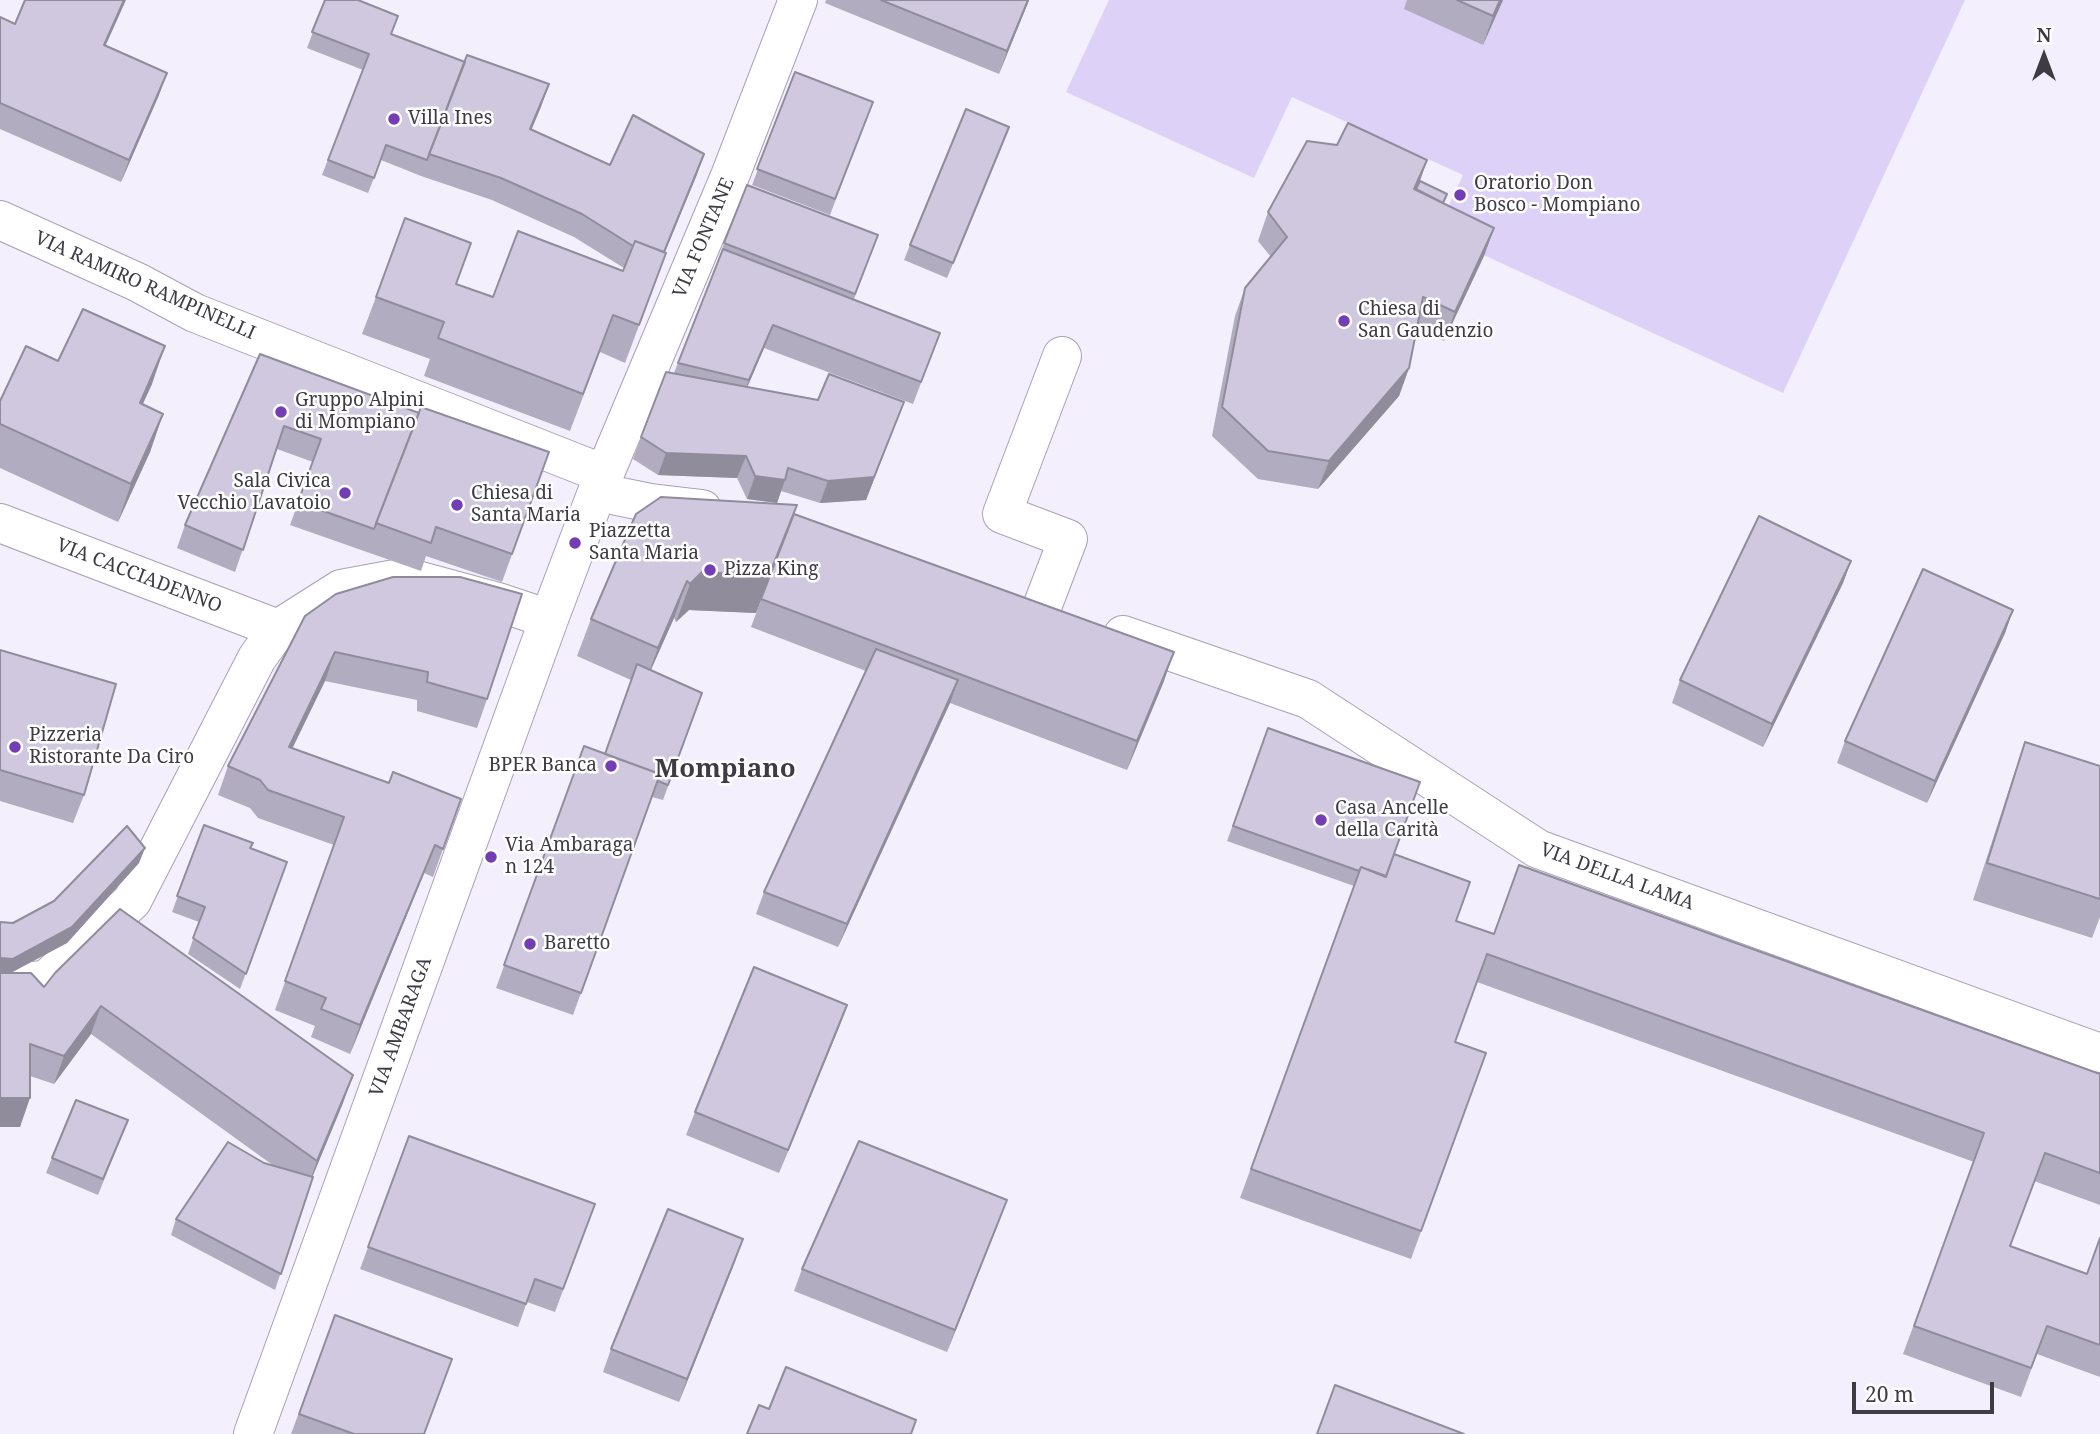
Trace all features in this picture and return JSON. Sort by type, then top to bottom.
[{"type":"street","name":"VIA FONTANE","points":[[601,483],[730,176],[798,0]]},
{"type":"street","name":"VIA RAMIRO RAMPINELLI","points":[[0,220],[137,282],[195,313],[601,483]]},
{"type":"street","name":"VIA DELLA LAMA","points":[[1062,356],[1002,514],[1069,539],[1029,603],[1308,699],[1538,849],[2100,1053]]},
{"type":"street","points":[[0,983],[46,980],[132,901],[257,658],[278,629],[341,589],[406,578],[498,602],[549,619],[601,483],[651,503],[742,513]]},
{"type":"street","name":"VIA CACCIADENNO","points":[[0,523],[278,629]]},
{"type":"street","name":"VIA AMBARAGA","points":[[253,1434],[549,619]]},
{"type":"shaded area","points":[[1109,0],[1965,0],[1783,393],[1436,233],[1463,175],[1292,97],[1254,178],[1066,92]]},
{"type":"building","points":[[25,0],[124,0],[104,45],[167,73],[129,160],[0,103],[0,17],[15,24]]},
{"type":"building","name":"Villa Ines","points":[[325,0],[358,0],[398,16],[391,34],[465,62],[427,160],[386,145],[374,178],[328,160],[369,54],[312,32]]},
{"type":"building","points":[[881,0],[1028,0],[1007,51]]},
{"type":"building","points":[[1457,0],[1500,0],[1493,16]]},
{"type":"building","points":[[467,55],[549,84],[530,129],[610,165],[633,115],[704,154],[664,252],[635,241],[633,246],[582,214],[501,178],[429,154]]},
{"type":"building","points":[[795,72],[873,102],[835,199],[757,169]]},
{"type":"building","points":[[966,109],[1009,127],[953,263],[910,245]]},
{"type":"building","name":"Chiesa di San Gaudenzio","points":[[1348,123],[1427,160],[1414,189],[1494,228],[1455,312],[1423,297],[1409,368],[1329,461],[1268,451],[1222,407],[1245,288],[1287,237],[1268,212],[1307,141],[1337,145]]},
{"type":"building","points":[[1420,181],[1447,194],[1443,203],[1416,189]]},
{"type":"building","points":[[747,185],[878,235],[855,294],[724,243]]},
{"type":"building","points":[[405,218],[471,243],[456,284],[493,297],[518,231],[623,271],[635,241],[666,253],[639,325],[613,315],[583,394],[438,338],[444,322],[376,297]]},
{"type":"building","points":[[723,249],[940,333],[921,382],[773,325],[749,380],[678,363]]},
{"type":"building","points":[[83,309],[165,346],[140,403],[163,414],[131,484],[0,424],[0,401],[26,346],[58,361]]},
{"type":"building","points":[[260,354],[419,413],[374,529],[298,502],[321,439],[284,426],[243,550],[185,525]]},
{"type":"building","points":[[666,372],[818,400],[829,374],[904,402],[874,477],[828,481],[788,468],[785,480],[755,476],[746,456],[666,453],[641,437]]},
{"type":"building","name":"Chiesa di Santa Maria","points":[[421,407],[549,452],[512,554],[436,527],[431,543],[376,523]]},
{"type":"building","points":[[661,497],[797,505],[769,575],[702,572],[690,584],[687,581],[658,648],[591,619],[636,514]]},
{"type":"building","points":[[794,514],[1174,652],[1137,741],[761,599]]},
{"type":"building","points":[[1759,516],[1851,561],[1772,724],[1680,680]]},
{"type":"building","points":[[1923,569],[2013,610],[1935,781],[1845,741]]},
{"type":"building","points":[[393,577],[460,577],[522,594],[487,699],[427,682],[428,672],[335,652],[289,747],[389,783],[393,772],[461,799],[443,849],[435,845],[360,1025],[321,1009],[326,998],[285,981],[344,817],[268,790],[260,780],[228,766],[305,616],[336,594]]},
{"type":"building","points":[[876,649],[958,680],[847,924],[764,892]]},
{"type":"building","points":[[0,650],[116,684],[84,795],[0,770]]},
{"type":"building","points":[[637,664],[702,693],[668,785],[658,781],[660,774],[605,754]]},
{"type":"building","name":"Casa Ancelle della Carità","points":[[1268,728],[1420,782],[1386,876],[1361,867],[1359,871],[1233,826]]},
{"type":"building","points":[[2025,742],[2100,766],[2100,899],[1987,863]]},
{"type":"building","points":[[584,746],[660,774],[581,993],[504,965]]},
{"type":"building","points":[[204,825],[253,843],[250,848],[287,862],[246,974],[193,938],[205,907],[177,896]]},
{"type":"building","points":[[127,826],[145,848],[72,927],[13,959],[0,958],[0,922],[13,923],[54,901]]},
{"type":"building","points":[[1394,854],[1470,882],[1456,921],[1494,934],[1519,865],[2100,1074],[2100,1173],[2045,1153],[2010,1246],[2087,1274],[2100,1238],[2100,1345],[2047,1326],[2031,1368],[1914,1326],[1984,1133],[1487,954],[1455,1042],[1486,1053],[1421,1231],[1251,1169],[1361,867],[1386,877]]},
{"type":"building","points":[[120,909],[353,1075],[317,1161],[101,1006],[64,1056],[30,1044],[30,1098],[0,1098],[0,973],[31,973],[44,987]]},
{"type":"building","points":[[754,967],[847,1005],[788,1150],[695,1112]]},
{"type":"building","points":[[76,1100],[128,1120],[103,1179],[52,1158]]},
{"type":"building","points":[[409,1136],[595,1204],[563,1289],[535,1279],[526,1304],[368,1247]]},
{"type":"building","points":[[859,1141],[1007,1200],[955,1330],[802,1269]]},
{"type":"building","points":[[228,1142],[264,1163],[313,1177],[281,1274],[176,1219]]},
{"type":"building","points":[[668,1209],[743,1239],[687,1379],[611,1349]]},
{"type":"building","points":[[335,1315],[452,1359],[424,1434],[354,1434],[299,1414]]},
{"type":"building","points":[[786,1367],[916,1420],[911,1434],[747,1434],[759,1405],[769,1409]]},
{"type":"building","points":[[1335,1385],[1464,1434],[1317,1434]]},
{"type":"place","name":"Villa Ines","points":[[394,119]]},
{"type":"place","name":"Oratorio Don Bosco - Mompiano","points":[[1460,195]]},
{"type":"place","name":"Chiesa di San Gaudenzio","points":[[1344,321]]},
{"type":"place","name":"Gruppo Alpini di Mompiano","points":[[281,412]]},
{"type":"place","name":"Sala Civica Vecchio Lavatoio","points":[[345,493]]},
{"type":"place","name":"Chiesa di Santa Maria","points":[[457,505]]},
{"type":"place","name":"Piazzetta Santa Maria","points":[[575,543]]},
{"type":"place","name":"Pizza King","points":[[710,570]]},
{"type":"place","name":"Pizzeria Ristorante Da Ciro","points":[[15,747]]},
{"type":"place","name":"BPER Banca","points":[[611,766]]},
{"type":"place","name":"Casa Ancelle della Carità","points":[[1321,820]]},
{"type":"place","name":"Via Ambaraga n 124","points":[[491,857]]},
{"type":"place","name":"Baretto","points":[[530,944]]},
{"type":"district","name":"Mompiano","points":[[725,770]]}]
